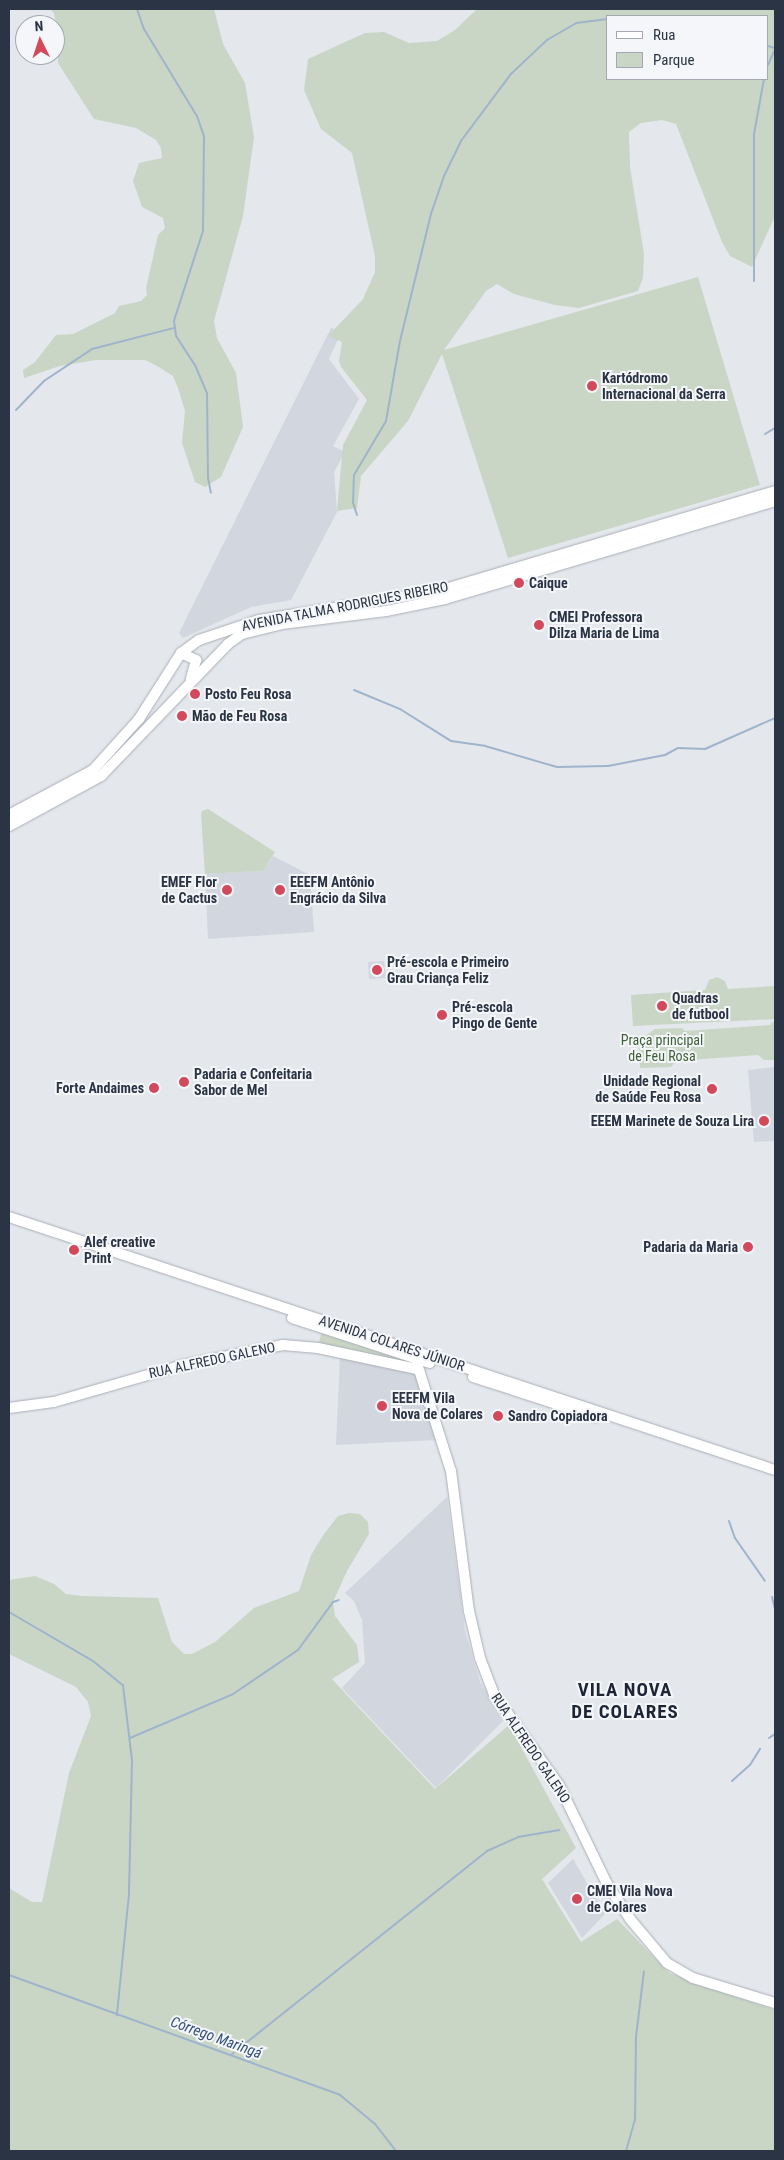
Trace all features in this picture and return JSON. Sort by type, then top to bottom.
[{"type":"street","name":"AVENIDA TALMA RODRIGUES RIBEIRO","points":[[9,815],[93,770],[139,719],[151,697],[181,653],[199,640],[246,623],[438,591],[775,491]]},
{"type":"street","name":"AVENIDA TALMA RODRIGUES RIBEIRO","points":[[9,826],[101,776],[163,715],[228,644],[259,628],[386,611],[445,599],[775,501]]},
{"type":"street","points":[[181,653],[196,660],[195,671],[186,689]]},
{"type":"street","points":[[151,697],[154,710],[163,715]]},
{"type":"street","name":"AVENIDA COLARES JÚNIOR","points":[[9,1217],[415,1359]]},
{"type":"street","name":"AVENIDA COLARES JÚNIOR","points":[[9,1224],[415,1359],[748,1464],[775,1470]]},
{"type":"street","name":"RUA ALFREDO GALENO","points":[[9,1408],[54,1402],[183,1365],[283,1345],[415,1359],[450,1471],[469,1611],[482,1666],[494,1694],[559,1786],[609,1887],[667,1963],[693,1978],[775,2003]]},
{"type":"street","name":"AVENIDA COLARES JÚNIOR","points":[[748,1464],[775,1476]]},
{"type":"shaded area","points":[[331,328],[342,331],[329,359],[359,399],[333,446],[345,452],[334,472],[337,512],[291,600],[251,607],[183,638],[179,633]]},
{"type":"shaded area","name":"EEEFM Antônio Engrácio da Silva","points":[[273,856],[310,875],[314,932],[208,939],[205,874],[263,871]]},
{"type":"shaded area","name":"Pré-escola e Primeiro Grau Criança Feliz","points":[[384,961],[386,978],[369,979],[368,962]]},
{"type":"shaded area","name":"EEEM Marinete de Souza Lira","points":[[775,1067],[775,1141],[754,1142],[748,1070]]},
{"type":"shaded area","name":"EEEFM Vila Nova de Colares","points":[[340,1357],[417,1373],[436,1440],[336,1445]]},
{"type":"shaded area","points":[[447,1497],[465,1631],[480,1682],[503,1721],[436,1788],[342,1688],[365,1663],[362,1620],[354,1601],[345,1593]]},
{"type":"shaded area","name":"CMEI Vila Nova de Colares","points":[[573,1859],[605,1914],[582,1938],[548,1883]]},
{"type":"green space","points":[[50,9],[214,9],[223,44],[245,83],[254,137],[243,216],[214,321],[217,338],[236,373],[243,427],[221,477],[205,487],[195,482],[182,443],[185,411],[178,388],[173,376],[157,366],[145,360],[96,360],[60,366],[24,378],[23,370],[35,362],[56,335],[73,334],[115,313],[119,306],[141,301],[147,295],[146,288],[158,235],[165,228],[163,218],[142,207],[133,181],[139,163],[162,158],[161,148],[156,140],[136,128],[94,119],[59,65],[65,65],[65,15],[54,15]]},
{"type":"green space","points":[[477,9],[775,9],[775,216],[752,267],[730,256],[722,242],[676,124],[662,120],[641,123],[629,132],[630,167],[644,254],[643,278],[638,291],[579,308],[555,305],[514,294],[497,284],[486,291],[444,350],[698,277],[760,485],[508,558],[442,354],[408,421],[361,476],[357,508],[337,511],[343,445],[367,400],[341,367],[339,361],[342,342],[328,336],[363,299],[375,272],[375,256],[352,153],[321,129],[304,90],[308,59],[365,33],[384,32],[409,43],[437,41],[455,30]]},
{"type":"green space","points":[[208,809],[275,852],[263,871],[205,874],[201,815],[202,811]]},
{"type":"green space","name":"Praça principal de Feu Rosa","points":[[717,977],[725,981],[728,989],[775,986],[775,1019],[633,1026],[631,995],[705,990],[709,980]]},
{"type":"green space","name":"Praça principal de Feu Rosa","points":[[772,1022],[775,1022],[775,1060],[764,1060],[758,1055],[676,1061],[671,1067],[640,1068],[639,1046],[642,1038],[655,1029],[682,1028],[685,1031],[770,1025]]},
{"type":"green space","points":[[322,1332],[409,1360],[408,1363],[318,1345]]},
{"type":"green space","points":[[349,1513],[360,1514],[368,1522],[369,1534],[347,1571],[333,1602],[335,1616],[357,1645],[359,1662],[332,1679],[435,1789],[509,1725],[576,1848],[542,1879],[581,1942],[617,1919],[669,1973],[775,2010],[775,2151],[9,2151],[9,1888],[32,1902],[42,1902],[69,1773],[91,1716],[88,1702],[76,1687],[9,1654],[9,1580],[35,1576],[54,1584],[66,1594],[82,1596],[158,1598],[172,1642],[184,1654],[192,1654],[215,1642],[254,1608],[299,1591],[311,1555],[324,1534],[338,1516]]},
{"type":"waterway","points":[[137,9],[144,29],[197,116],[204,136],[203,231],[174,321],[176,336],[195,365],[207,393],[208,478],[211,493]]},
{"type":"waterway","points":[[357,515],[353,503],[354,475],[386,421],[400,341],[431,214],[444,176],[461,141],[511,74],[547,40],[576,23],[606,19]]},
{"type":"waterway","points":[[769,46],[775,48]]},
{"type":"waterway","points":[[769,63],[775,49]]},
{"type":"waterway","points":[[754,281],[754,134],[764,80]]},
{"type":"waterway","points":[[16,410],[44,381],[92,349],[174,328]]},
{"type":"waterway","points":[[765,434],[775,428]]},
{"type":"waterway","points":[[354,690],[400,709],[451,741],[485,746],[557,767],[608,766],[665,755],[678,748],[705,749],[775,718]]},
{"type":"waterway","points":[[729,1521],[735,1538],[765,1581]]},
{"type":"waterway","points":[[772,1597],[775,1609]]},
{"type":"waterway","points":[[130,1738],[233,1694],[298,1650],[333,1602],[339,1600]]},
{"type":"waterway","points":[[9,1612],[93,1661],[123,1685],[132,1761],[129,1894],[117,2015]]},
{"type":"waterway","points":[[769,1738],[775,1734]]},
{"type":"waterway","points":[[732,1781],[750,1765],[760,1749]]},
{"type":"waterway","points":[[232,2054],[487,1851],[518,1837],[559,1830]]},
{"type":"waterway","points":[[626,2151],[635,2120],[636,2037],[644,1971]]},
{"type":"waterway","name":"Córrego Maringá","points":[[9,1975],[340,2095],[375,2124],[396,2151]]},
{"type":"place","name":"Kartódromo Internacional da Serra","points":[[592,386]]},
{"type":"place","name":"Caique","points":[[519,583]]},
{"type":"place","name":"CMEI Professora Dilza Maria de Lima","points":[[539,625]]},
{"type":"place","name":"Posto Feu Rosa","points":[[195,694]]},
{"type":"place","name":"Mão de Feu Rosa","points":[[182,716]]},
{"type":"place","name":"EMEF Flor de Cactus","points":[[227,890]]},
{"type":"place","name":"EEEFM Antônio Engrácio da Silva","points":[[280,890]]},
{"type":"place","name":"Pré-escola e Primeiro Grau Criança Feliz","points":[[377,970]]},
{"type":"place","name":"Quadras de futbool","points":[[662,1006]]},
{"type":"place","name":"Pré-escola Pingo de Gente","points":[[442,1015]]},
{"type":"place","name":"Padaria e Confeitaria Sabor de Mel","points":[[184,1082]]},
{"type":"place","name":"Forte Andaimes","points":[[154,1088]]},
{"type":"place","name":"Unidade Regional de Saúde Feu Rosa","points":[[712,1089]]},
{"type":"place","name":"EEEM Marinete de Souza Lira","points":[[764,1121]]},
{"type":"place","name":"Padaria da Maria","points":[[748,1247]]},
{"type":"place","name":"Alef creative Print","points":[[74,1250]]},
{"type":"place","name":"EEEFM Vila Nova de Colares","points":[[382,1406]]},
{"type":"place","name":"Sandro Copiadora","points":[[498,1416]]},
{"type":"place","name":"CMEI Vila Nova de Colares","points":[[577,1899]]},
{"type":"district","name":"VILA NOVA DE COLARES","points":[[625,1701]]}]
